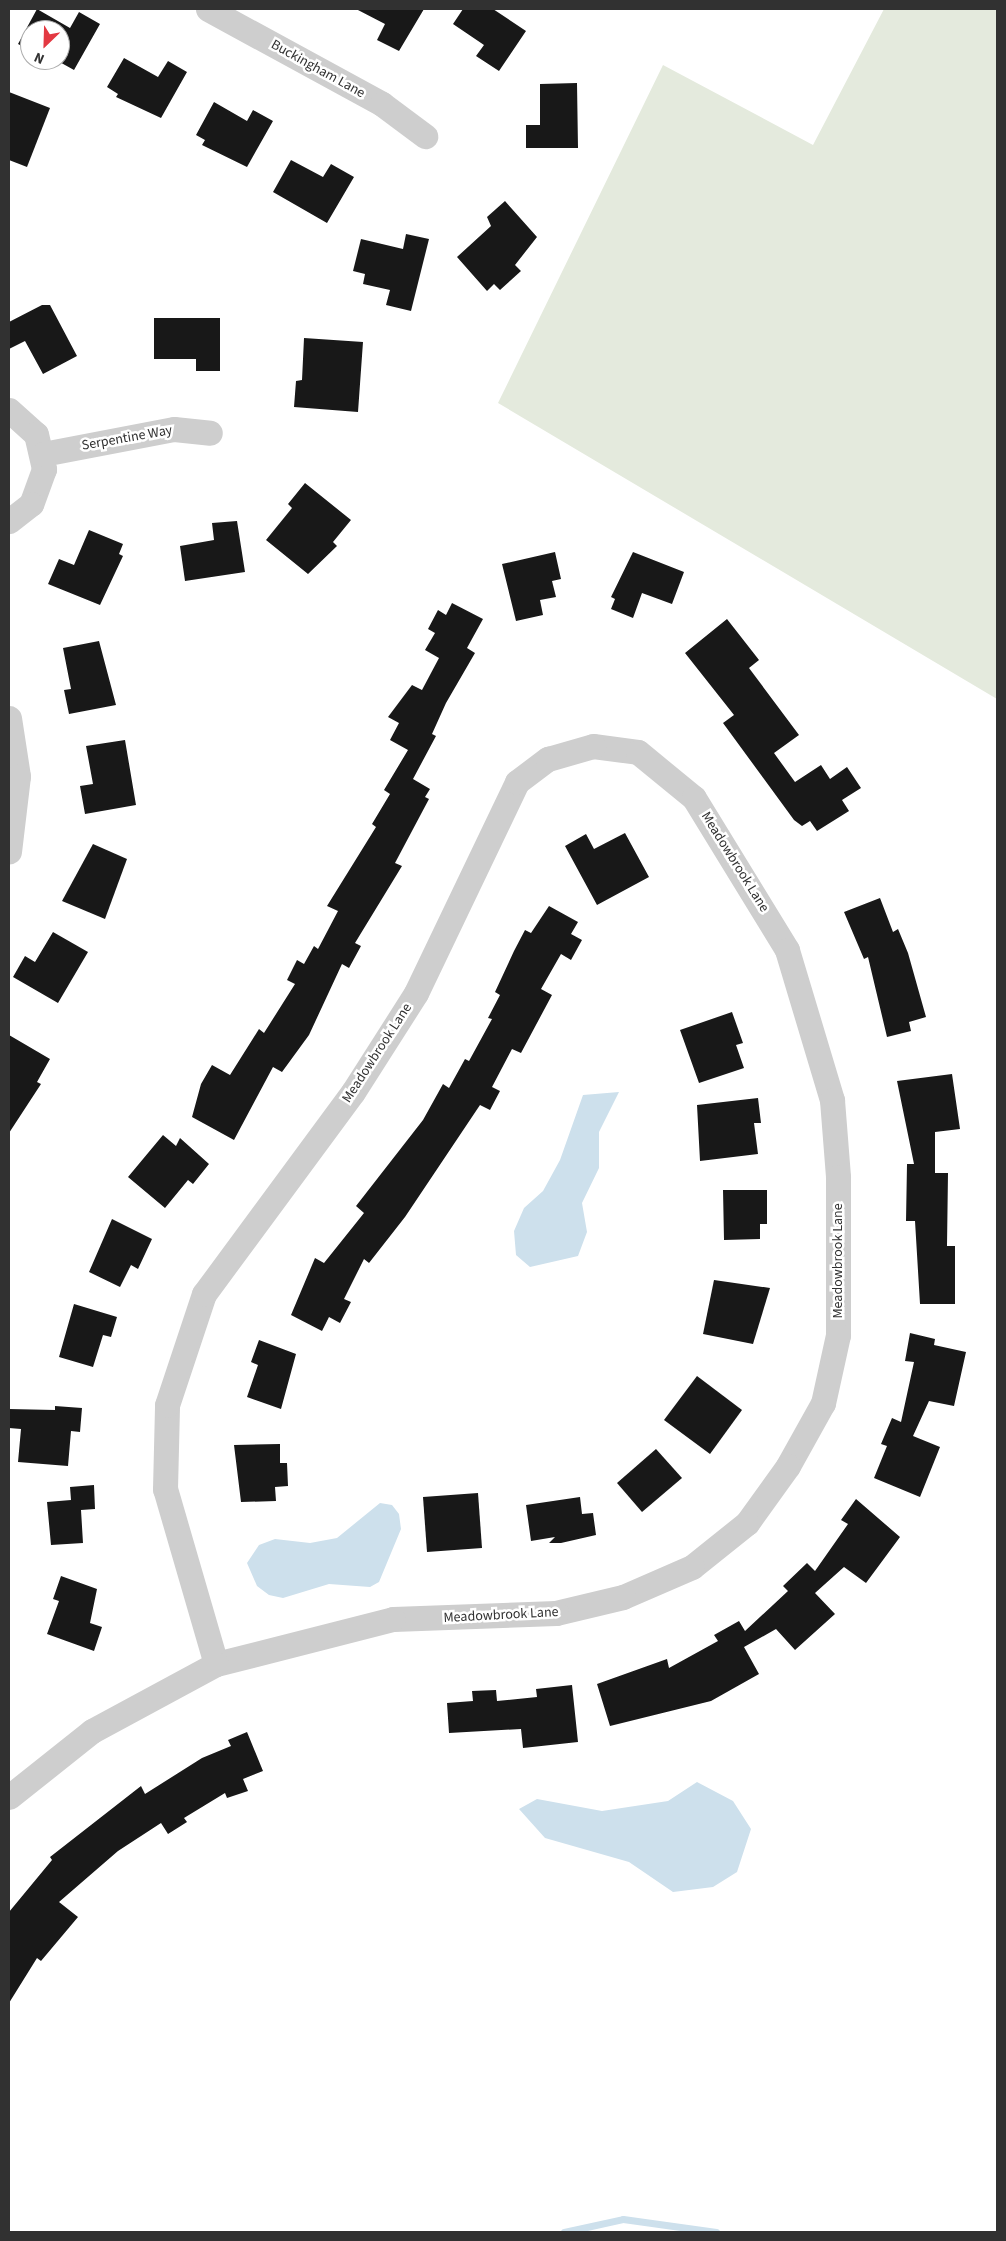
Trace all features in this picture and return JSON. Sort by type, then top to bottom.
[{"type":"street","name":"Buckingham Lane","points":[[208,9],[382,104],[425,136]]},
{"type":"street","points":[[9,410],[36,434],[43,454],[40,488],[31,504],[9,521]]},
{"type":"street","name":"Serpentine Way","points":[[43,454],[174,429],[210,433]]},
{"type":"street","points":[[9,718],[18,776],[9,851]]},
{"type":"street","name":"Meadowbrook Lane","points":[[9,1796],[92,1731],[216,1664],[393,1618],[556,1613],[623,1596],[692,1567],[747,1522],[788,1466],[823,1403],[838,1335],[841,1259],[832,1100],[787,950],[761,902],[694,798],[638,752],[594,746],[548,759],[517,782],[416,993],[353,1092],[204,1294],[169,1396],[165,1489],[216,1664]]},
{"type":"shaded area","points":[[884,9],[997,9],[997,699],[498,403],[663,65],[813,145]]},
{"type":"water","points":[[619,1092],[599,1132],[599,1168],[582,1203],[587,1232],[578,1256],[530,1267],[516,1255],[514,1231],[524,1208],[543,1191],[560,1160],[583,1095]]},
{"type":"water","points":[[380,1503],[392,1505],[399,1514],[401,1529],[379,1582],[370,1587],[329,1584],[283,1598],[269,1595],[257,1586],[247,1563],[259,1545],[275,1539],[310,1543],[337,1538]]},
{"type":"water","points":[[697,1782],[733,1801],[751,1829],[737,1872],[713,1887],[673,1892],[629,1862],[545,1838],[519,1809],[537,1799],[602,1811],[668,1801]]},
{"type":"building","points":[[37,9],[56,20],[31,20]]},
{"type":"building","points":[[356,9],[424,9],[399,51],[377,40],[385,24]]},
{"type":"building","points":[[463,9],[493,9],[526,31],[499,71],[476,56],[484,45],[453,24]]},
{"type":"building","points":[[79,12],[100,24],[74,70],[70,68],[70,28]]},
{"type":"building","points":[[124,58],[158,77],[168,61],[187,72],[161,118],[116,97],[118,94],[107,87]]},
{"type":"building","points":[[577,83],[578,148],[526,148],[526,125],[540,125],[540,84]]},
{"type":"building","points":[[9,92],[50,108],[27,167],[9,160]]},
{"type":"building","points":[[214,102],[247,121],[253,110],[273,121],[247,167],[202,145],[205,140],[196,135]]},
{"type":"building","points":[[291,160],[323,177],[331,164],[354,177],[327,223],[273,192]]},
{"type":"building","points":[[505,201],[537,237],[515,265],[521,271],[500,290],[494,284],[487,291],[457,257],[491,226],[487,217]]},
{"type":"building","points":[[406,234],[429,239],[411,311],[386,305],[390,290],[363,284],[365,274],[353,271],[361,239],[403,249]]},
{"type":"building","points":[[42,305],[50,305],[77,356],[43,374],[25,341],[9,349],[9,322]]},
{"type":"building","points":[[154,318],[220,318],[220,371],[196,371],[196,359],[154,359]]},
{"type":"building","points":[[304,338],[363,342],[358,412],[294,407],[296,381],[302,380]]},
{"type":"building","points":[[305,483],[351,520],[333,542],[337,546],[308,574],[266,540],[292,508],[288,504]]},
{"type":"building","points":[[237,521],[245,572],[185,581],[180,546],[214,540],[212,523]]},
{"type":"building","points":[[89,530],[123,544],[119,554],[123,556],[100,605],[48,584],[59,559],[74,565]]},
{"type":"building","points":[[555,552],[561,579],[552,581],[556,597],[540,600],[543,615],[516,621],[502,564]]},
{"type":"building","points":[[633,552],[684,572],[672,604],[642,593],[633,618],[611,609],[615,599],[611,597]]},
{"type":"building","points":[[452,603],[483,619],[467,648],[475,653],[446,703],[432,734],[436,736],[413,779],[430,789],[425,797],[429,799],[395,863],[402,866],[355,943],[361,946],[349,968],[342,964],[309,1035],[282,1072],[273,1067],[234,1140],[192,1117],[201,1084],[212,1065],[230,1075],[259,1029],[264,1033],[295,984],[287,980],[297,960],[304,964],[314,946],[318,949],[338,911],[327,906],[376,827],[372,824],[390,794],[384,790],[408,750],[390,740],[399,723],[388,717],[412,685],[422,690],[439,658],[425,650],[435,633],[428,629],[438,610],[446,615]]},
{"type":"building","points":[[727,619],[759,660],[749,668],[799,735],[774,753],[795,782],[821,765],[830,779],[847,767],[861,788],[842,800],[849,811],[817,831],[810,821],[802,826],[794,820],[723,723],[734,715],[685,653]]},
{"type":"building","points":[[99,641],[116,705],[69,714],[64,690],[71,689],[63,648]]},
{"type":"building","points":[[125,740],[136,805],[85,814],[80,786],[93,784],[86,746]]},
{"type":"building","points":[[625,833],[649,877],[597,905],[565,846],[586,834],[594,849]]},
{"type":"building","points":[[93,844],[127,859],[105,919],[62,901]]},
{"type":"building","points":[[880,898],[893,932],[898,929],[908,953],[926,1017],[909,1022],[911,1031],[887,1037],[868,957],[864,959],[844,912]]},
{"type":"building","points":[[549,906],[578,922],[571,934],[582,940],[571,960],[561,954],[541,989],[552,995],[521,1053],[512,1049],[492,1087],[500,1091],[490,1110],[480,1105],[405,1217],[369,1263],[364,1259],[344,1299],[351,1302],[340,1323],[329,1317],[322,1331],[291,1315],[315,1258],[324,1263],[364,1213],[356,1206],[423,1120],[443,1084],[449,1088],[465,1059],[469,1061],[492,1019],[488,1018],[500,995],[495,992],[514,951],[525,930],[531,933]]},
{"type":"building","points":[[53,932],[88,952],[58,1003],[13,977],[25,956],[35,962]]},
{"type":"building","points":[[732,1012],[743,1043],[736,1045],[744,1068],[699,1083],[680,1030]]},
{"type":"building","points":[[9,1035],[50,1059],[37,1082],[41,1084],[9,1133]]},
{"type":"building","points":[[952,1074],[960,1129],[935,1132],[935,1173],[948,1173],[947,1246],[955,1246],[955,1304],[920,1304],[915,1221],[906,1221],[907,1164],[914,1164],[897,1081]]},
{"type":"building","points":[[758,1098],[761,1123],[754,1123],[758,1154],[700,1161],[697,1105]]},
{"type":"building","points":[[163,1135],[176,1146],[180,1138],[209,1164],[193,1184],[188,1180],[165,1208],[128,1177]]},
{"type":"building","points":[[723,1190],[767,1190],[767,1224],[760,1224],[760,1239],[724,1240]]},
{"type":"building","points":[[112,1219],[152,1239],[138,1269],[131,1265],[120,1287],[89,1272]]},
{"type":"building","points":[[714,1280],[770,1288],[753,1344],[703,1334]]},
{"type":"building","points":[[74,1304],[117,1317],[111,1337],[103,1335],[93,1367],[59,1357]]},
{"type":"building","points":[[910,1333],[935,1339],[934,1345],[966,1352],[954,1406],[929,1401],[913,1436],[940,1447],[920,1497],[874,1478],[887,1446],[881,1444],[892,1418],[901,1422],[914,1362],[905,1361]]},
{"type":"building","points":[[259,1340],[296,1354],[281,1409],[247,1397],[258,1365],[251,1362]]},
{"type":"building","points":[[697,1376],[742,1410],[710,1454],[664,1420]]},
{"type":"building","points":[[55,1406],[82,1408],[80,1432],[71,1431],[68,1466],[18,1462],[21,1429],[9,1428],[9,1409],[55,1410]]},
{"type":"building","points":[[280,1444],[280,1463],[287,1463],[288,1486],[275,1487],[276,1501],[241,1502],[234,1445]]},
{"type":"building","points":[[656,1449],[682,1478],[642,1512],[617,1483]]},
{"type":"building","points":[[94,1485],[95,1509],[81,1510],[83,1543],[51,1545],[47,1502],[71,1500],[70,1487]]},
{"type":"building","points":[[478,1493],[482,1548],[427,1552],[423,1497]]},
{"type":"building","points":[[580,1497],[582,1514],[593,1513],[596,1535],[561,1543],[549,1543],[555,1537],[531,1541],[526,1505]]},
{"type":"building","points":[[856,1499],[900,1537],[866,1583],[844,1567],[815,1593],[835,1614],[795,1650],[776,1629],[744,1647],[759,1674],[711,1701],[610,1726],[597,1684],[667,1659],[669,1668],[718,1641],[714,1635],[739,1621],[745,1631],[788,1591],[783,1586],[807,1563],[815,1571],[848,1524],[841,1520]]},
{"type":"building","points":[[61,1576],[97,1589],[90,1623],[102,1627],[94,1651],[47,1634],[59,1601],[53,1599]]},
{"type":"building","points":[[572,1685],[578,1742],[523,1748],[521,1729],[449,1733],[447,1703],[473,1701],[472,1691],[496,1690],[497,1701],[537,1697],[536,1689]]},
{"type":"building","points":[[247,1732],[263,1771],[243,1779],[248,1791],[227,1798],[225,1793],[184,1818],[187,1822],[168,1834],[161,1823],[118,1851],[59,1902],[78,1917],[41,1961],[37,1958],[9,2003],[9,1912],[52,1860],[50,1857],[141,1786],[145,1794],[202,1758],[231,1746],[228,1740]]},
{"type":"waterway","points":[[564,2232],[623,2219],[716,2232]]}]
